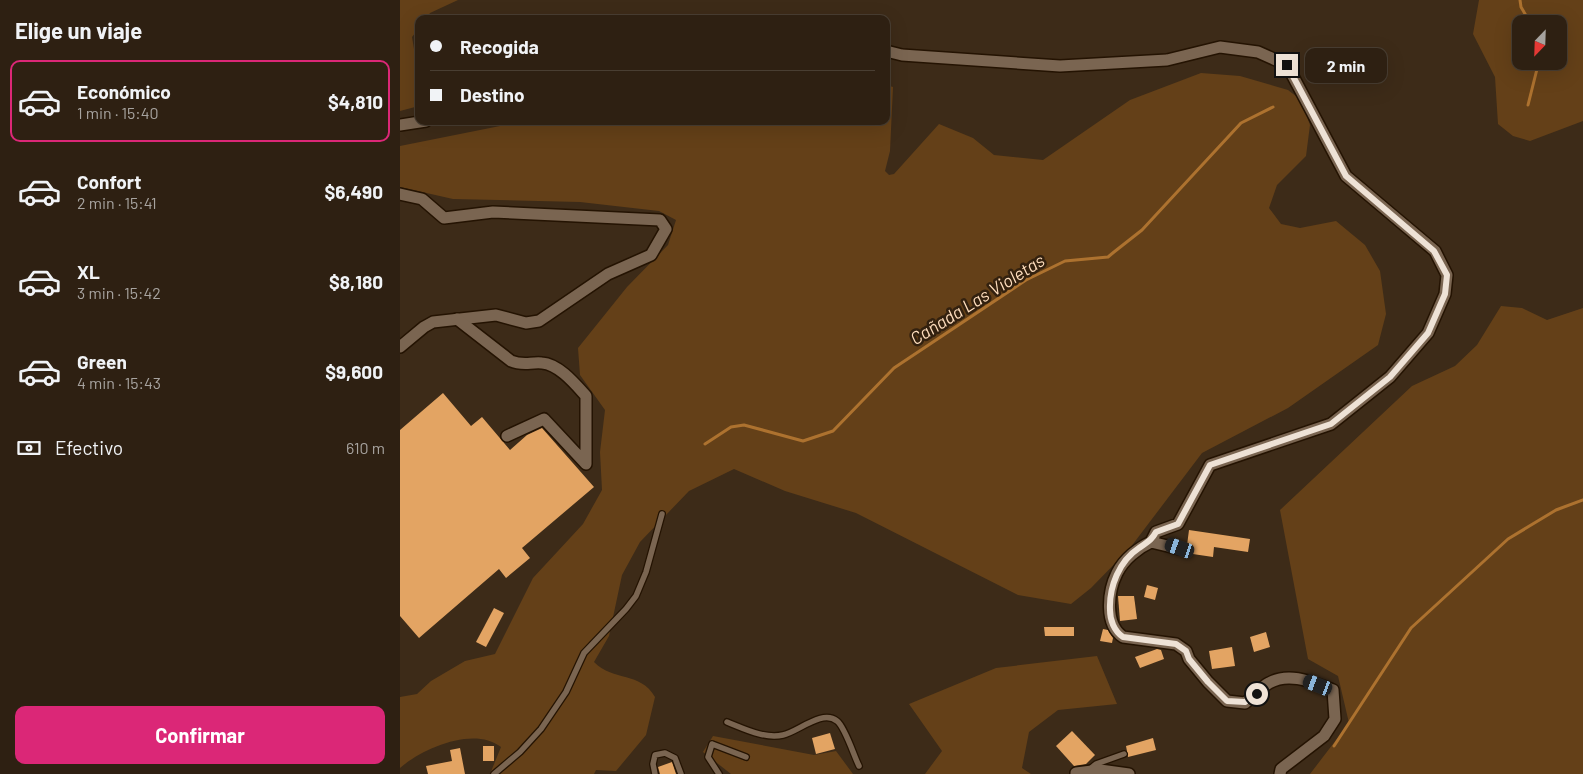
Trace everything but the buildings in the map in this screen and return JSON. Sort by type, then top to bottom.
[{"type":"street","points":[[890,52],[902,55],[1060,66],[1167,60],[1220,48],[1258,52],[1287,65],[1346,176],[1434,251],[1439,259],[1447,275],[1445,294],[1428,333],[1390,377],[1331,424],[1210,465],[1178,524],[1156,532],[1151,542]]},
{"type":"street","points":[[400,125],[415,123]]},
{"type":"street","points":[[400,194],[422,199],[444,218],[493,212],[660,220],[666,229],[651,255],[608,274],[539,321],[526,323],[496,315],[433,322],[400,347]]},
{"type":"street","points":[[457,320],[511,361],[521,365],[544,363],[561,372],[586,396],[586,464],[544,419],[507,436]]},
{"type":"street","points":[[1180,548],[1151,542],[1138,548],[1118,572],[1113,583],[1110,601],[1110,620],[1118,634],[1123,637],[1176,644],[1186,651],[1189,659],[1227,701],[1234,703],[1245,702],[1269,683],[1285,678],[1303,679],[1333,690],[1335,719],[1320,741],[1281,769],[1280,774]]},
{"type":"street","points":[[1082,772],[1100,770],[1129,774]]},
{"type":"lane","points":[[494,774],[520,752],[541,728],[566,692],[584,653],[626,610],[636,596],[646,572],[662,514]]},
{"type":"lane","points":[[727,722],[770,737],[799,730],[819,718],[833,719],[841,725],[859,766]]},
{"type":"lane","points":[[719,774],[708,757],[712,744],[746,757]]},
{"type":"lane","points":[[655,774],[653,764],[655,755],[665,753],[675,758],[681,774]]},
{"type":"lane","points":[[1082,772],[1096,764],[1124,754]]},
{"type":"shaded area","points":[[400,0],[458,0],[429,15],[415,15],[415,33],[412,37],[415,55],[415,107],[400,111]]},
{"type":"shaded area","points":[[1479,0],[1583,0],[1583,121],[1530,141],[1513,136],[1498,124],[1495,77],[1473,34]]},
{"type":"shaded area","points":[[1201,73],[1240,76],[1288,90],[1301,100],[1310,125],[1306,156],[1277,185],[1269,208],[1281,224],[1300,228],[1336,221],[1365,245],[1380,271],[1386,314],[1378,345],[1288,408],[1202,453],[1130,548],[1091,588],[1071,604],[1018,595],[856,513],[785,491],[734,469],[689,491],[640,542],[622,575],[609,636],[594,662],[610,672],[642,683],[655,697],[646,735],[616,771],[596,770],[594,774],[490,774],[501,747],[490,741],[477,739],[463,739],[435,747],[410,760],[400,768],[400,697],[417,694],[431,681],[465,661],[495,654],[533,578],[583,524],[602,490],[600,452],[605,410],[580,375],[578,348],[627,287],[668,245],[676,220],[659,211],[580,202],[453,199],[400,187],[400,146],[505,125],[890,125],[890,86],[893,87],[890,151],[885,171],[889,175],[894,174],[939,124],[973,138],[994,155],[1043,160],[1130,100]]},
{"type":"shaded area","points":[[1501,306],[1522,308],[1547,320],[1583,308],[1583,774],[1310,774],[1349,723],[1338,676],[1308,659],[1280,510],[1412,386],[1455,366],[1477,345]]},
{"type":"shaded area","points":[[1097,656],[1117,704],[1058,710],[1029,732],[1022,768],[1031,774],[925,774],[942,751],[909,704],[996,668]]},
{"type":"shaded area","points":[[713,736],[814,755],[836,751],[853,774],[731,774],[703,752]]},
{"type":"waterway","points":[[1520,0],[1521,7],[1526,15]]},
{"type":"waterway","points":[[1528,105],[1537,70]]},
{"type":"waterway","name":"Cañada Las Violetas","points":[[705,444],[731,427],[744,425],[803,441],[833,431],[894,368],[1026,280],[1065,261],[1108,257],[1142,230],[1241,123],[1273,107]]},
{"type":"waterway","name":"Cañada Las Violetas","points":[[1334,746],[1411,628],[1508,539],[1556,510],[1583,500]]},
{"type":"route","points":[[1257,694],[1245,702],[1234,703],[1227,701],[1189,659],[1186,651],[1176,644],[1123,637],[1118,634],[1110,620],[1110,601],[1113,583],[1118,572],[1138,548],[1151,542],[1156,532],[1178,524],[1210,465],[1331,424],[1390,377],[1428,333],[1445,294],[1447,275],[1434,251],[1346,176],[1287,65]]}]
